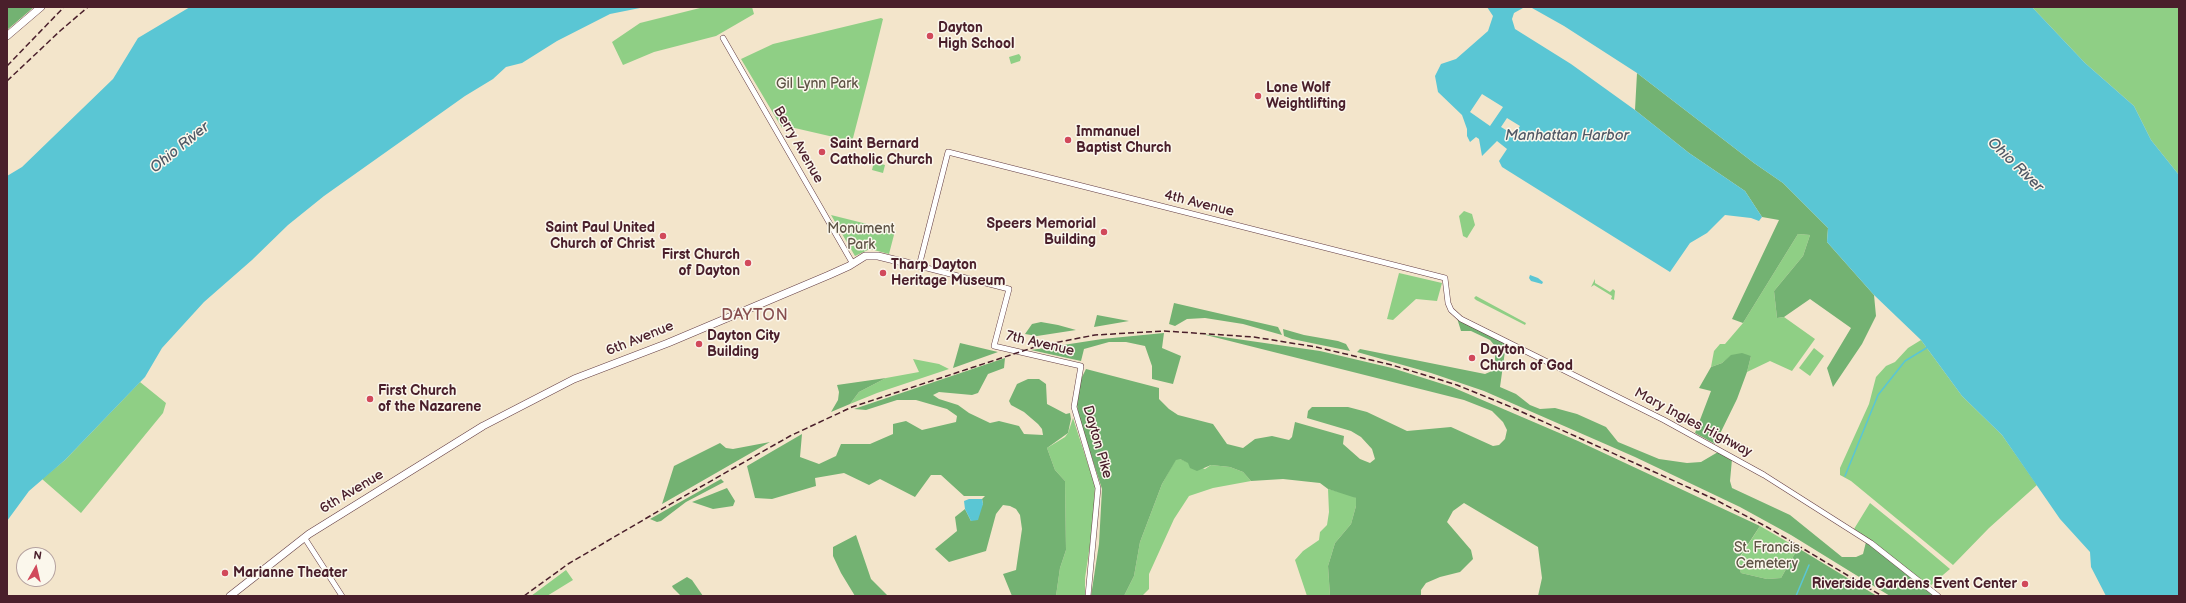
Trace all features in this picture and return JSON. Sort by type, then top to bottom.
[{"type":"main road","points":[[7,36],[41,7]]},
{"type":"main road","name":"6th Avenue","points":[[230,596],[304,537],[484,426],[574,379],[675,340],[853,264],[869,255],[919,266]]},
{"type":"street","name":"Berry Avenue","points":[[723,38],[853,264]]},
{"type":"street","name":"4th Avenue","points":[[919,266],[948,152],[1445,278]]},
{"type":"street","name":"6th Avenue","points":[[919,266],[1009,289],[994,346]]},
{"type":"street","name":"Mary Ingles Highway","points":[[1445,278],[1448,304],[1451,310],[1461,319],[1664,420],[1764,475],[1872,543],[1938,596]]},
{"type":"street","name":"7th Avenue","points":[[994,346],[1081,366]]},
{"type":"street","name":"Dayton Pike","points":[[1081,366],[1074,407],[1098,488],[1088,596]]},
{"type":"street","points":[[304,537],[342,596]]},
{"type":"green space","points":[[7,7],[34,7],[7,30]]},
{"type":"green space","points":[[704,7],[752,7],[754,14],[716,36],[654,52],[623,65],[612,42],[640,23]]},
{"type":"green space","points":[[2032,7],[2179,7],[2179,175],[2151,140],[2134,106],[2085,63]]},
{"type":"green space","name":"Gil Lynn Park","points":[[881,18],[883,19],[851,141],[786,126],[782,128],[741,59],[773,44]]},
{"type":"green space","points":[[1019,54],[1021,57],[1020,61],[1011,64],[1009,57]]},
{"type":"green space","points":[[1637,73],[1754,163],[1783,183],[1828,228],[1827,242],[1874,295],[1876,316],[1862,344],[1833,387],[1827,368],[1851,328],[1810,299],[1784,317],[1777,318],[1774,291],[1803,256],[1810,235],[1798,234],[1743,323],[1732,319],[1779,220],[1762,217],[1745,191],[1689,153],[1635,110]]},
{"type":"green space","points":[[874,162],[885,165],[883,173],[872,170]]},
{"type":"green space","points":[[1464,211],[1472,214],[1475,225],[1467,238],[1463,236],[1459,216]]},
{"type":"green space","name":"Monument Park","points":[[831,215],[895,231],[889,254],[870,249],[855,256]]},
{"type":"green space","points":[[1798,234],[1810,235],[1803,256],[1774,291],[1777,318],[1784,317],[1815,339],[1792,371],[1770,361],[1747,372],[1751,356],[1732,355],[1722,363],[1711,367],[1714,351],[1720,344],[1725,344],[1743,323]]},
{"type":"green space","points":[[1399,273],[1442,283],[1437,301],[1416,299],[1393,320],[1387,319]]},
{"type":"green space","points":[[1595,279],[1595,283],[1610,292],[1613,289],[1615,291],[1614,300],[1611,299],[1612,296],[1594,285],[1591,287]]},
{"type":"green space","points":[[1476,296],[1526,323],[1525,325],[1476,300],[1474,298]]},
{"type":"green space","points":[[1174,303],[1278,327],[1282,335],[1243,324],[1205,318],[1187,319],[1175,326],[1169,324]]},
{"type":"green space","points":[[1097,315],[1129,321],[1094,327]]},
{"type":"green space","points":[[1457,318],[1506,344],[1500,387],[1516,394],[1530,405],[1540,409],[1555,408],[1577,414],[1606,427],[1618,442],[1659,459],[1687,463],[1701,462],[1718,452],[1732,459],[1730,481],[1732,488],[1790,515],[1842,557],[1856,557],[1863,554],[1866,542],[1934,596],[1890,596],[1791,535],[1740,507],[1635,457],[1484,391],[1431,373],[1357,352],[1360,349],[1485,374],[1492,371],[1495,360],[1495,346],[1490,340],[1471,331],[1461,331]]},
{"type":"green space","points":[[1041,322],[1076,330],[1037,336],[1025,334],[1032,324]]},
{"type":"green space","points":[[1283,329],[1304,335],[1338,341],[1346,344],[1350,351],[1292,339],[1284,336]]},
{"type":"green space","points":[[1164,333],[1162,348],[1181,356],[1173,384],[1152,379],[1152,366],[1145,346],[1126,342],[1109,342],[1084,349],[1081,361],[1031,350],[1102,339]]},
{"type":"green space","points":[[1202,334],[1320,351],[1392,368],[1452,387],[1578,441],[1760,526],[1737,561],[1741,573],[1767,579],[1781,578],[1798,548],[1877,596],[1538,596],[1542,578],[1538,547],[1464,503],[1453,511],[1447,522],[1471,550],[1473,559],[1460,572],[1440,577],[1426,583],[1421,590],[1421,596],[1330,596],[1328,566],[1335,543],[1351,524],[1356,506],[1356,498],[1328,489],[1320,483],[1283,479],[1251,481],[1243,472],[1230,467],[1211,465],[1197,471],[1190,468],[1188,463],[1180,459],[1176,460],[1162,484],[1140,542],[1134,576],[1124,596],[1091,596],[1099,544],[1102,489],[1078,415],[1077,404],[1081,379],[1086,369],[1159,388],[1159,399],[1169,409],[1178,415],[1213,424],[1227,444],[1243,448],[1255,439],[1272,436],[1289,440],[1292,437],[1295,422],[1344,436],[1343,444],[1360,459],[1370,463],[1375,459],[1372,449],[1361,437],[1351,431],[1307,418],[1308,411],[1312,407],[1348,407],[1367,412],[1407,431],[1451,427],[1493,446],[1499,445],[1505,439],[1507,430],[1503,422],[1492,411],[1464,400]]},
{"type":"green space","points":[[1921,340],[1962,396],[2002,435],[2037,485],[1989,528],[1953,565],[1851,481],[1840,475],[1840,468],[1869,404],[1876,377],[1886,366],[1895,362],[1908,348]]},
{"type":"green space","points":[[960,343],[998,352],[953,368]]},
{"type":"green space","points":[[1814,348],[1824,356],[1810,376],[1799,368]]},
{"type":"green space","points":[[1742,353],[1751,356],[1747,372],[1737,399],[1715,444],[1695,433],[1711,391],[1699,388],[1711,367],[1722,363],[1731,355]]},
{"type":"green space","points":[[1005,358],[1004,368],[988,374],[978,393],[972,395],[939,392],[933,395],[939,399],[958,405],[969,413],[990,423],[999,421],[1019,426],[1024,434],[1043,435],[1042,429],[1038,424],[1024,412],[1011,405],[1009,401],[1017,384],[1028,379],[1039,379],[1046,384],[1047,404],[1066,414],[1070,413],[1071,419],[1068,433],[1047,448],[1055,470],[1065,481],[1066,550],[1060,568],[1056,596],[1012,596],[1003,574],[1016,570],[1022,529],[1020,515],[1016,509],[1010,506],[1003,505],[996,514],[986,551],[949,562],[935,549],[957,531],[955,517],[965,509],[971,521],[983,504],[982,499],[985,496],[964,496],[941,475],[931,475],[915,497],[880,479],[869,485],[844,473],[815,478],[816,486],[772,499],[755,498],[747,466],[802,434],[800,457],[819,464],[836,456],[841,444],[870,444],[893,434],[893,424],[906,421],[922,430],[956,422],[957,416],[947,409],[916,400],[897,400],[866,410],[854,409]]},
{"type":"green space","points":[[913,359],[939,364],[949,369],[877,393],[850,404],[859,392],[886,378],[919,372]]},
{"type":"green space","points":[[886,378],[859,392],[850,404],[831,412],[838,400],[839,392],[837,385]]},
{"type":"green space","points":[[140,382],[166,403],[163,413],[81,513],[42,479],[65,460]]},
{"type":"green space","points":[[1073,418],[1095,486],[1093,525],[1085,578],[1085,596],[1056,596],[1060,568],[1066,550],[1065,481],[1055,470],[1047,448],[1065,437],[1068,433]]},
{"type":"green space","points":[[770,442],[662,504],[674,466],[720,443],[726,448],[733,449]]},
{"type":"green space","points":[[1176,459],[1180,459],[1205,469],[1211,465],[1230,467],[1243,472],[1251,481],[1213,488],[1189,496],[1174,519],[1149,574],[1149,589],[1142,596],[1124,596],[1134,576],[1140,542],[1162,484]]},
{"type":"green space","points":[[721,479],[724,482],[686,502],[661,521],[657,522],[650,519]]},
{"type":"green space","points":[[727,488],[735,501],[733,506],[713,509],[692,502]]},
{"type":"green space","points":[[1328,489],[1351,495],[1356,498],[1356,506],[1351,524],[1335,543],[1328,566],[1330,596],[1307,596],[1295,560],[1303,551],[1319,540],[1320,532],[1327,525],[1329,512]]},
{"type":"green space","points":[[1870,503],[1950,569],[1930,586],[1854,529]]},
{"type":"green space","name":"St. Francis Cemetery","points":[[1760,526],[1798,548],[1781,578],[1767,579],[1741,573],[1737,562]]},
{"type":"green space","points":[[856,535],[871,579],[888,596],[855,596],[841,573],[833,556],[833,547]]},
{"type":"green space","points":[[566,570],[573,580],[547,596],[531,596]]},
{"type":"green space","points":[[687,577],[692,580],[703,596],[681,596],[673,588],[672,586]]},
{"type":"water","name":"Ohio River","points":[[190,7],[645,7],[610,14],[557,41],[522,63],[506,67],[493,79],[465,96],[324,196],[288,225],[252,260],[204,302],[162,348],[145,377],[65,460],[29,491],[7,521],[7,176],[22,167],[113,79],[138,38]]},
{"type":"water","points":[[1487,7],[2032,7],[2085,63],[2134,106],[2151,140],[2179,175],[2179,596],[2106,596],[2091,567],[2090,552],[2060,519],[2002,435],[1962,396],[1921,340],[1874,295],[1827,242],[1828,228],[1783,183],[1754,163],[1637,73],[1564,26],[1532,8],[1523,8],[1514,13],[1512,19],[1515,29],[1571,64],[1635,110],[1689,153],[1745,191],[1762,217],[1759,221],[1751,218],[1725,215],[1707,233],[1690,243],[1670,272],[1502,167],[1499,161],[1507,149],[1497,141],[1482,156],[1479,139],[1476,137],[1470,142],[1462,115],[1438,92],[1435,76],[1441,64],[1456,59],[1488,31],[1493,16]]},
{"type":"water","points":[[1530,275],[1538,278],[1543,282],[1542,284],[1531,281],[1529,278]]},
{"type":"water","points":[[969,499],[982,499],[983,504],[978,520],[971,521],[965,509],[964,501]]},
{"type":"pier","points":[[1482,94],[1503,107],[1490,126],[1470,112]]},
{"type":"pier","points":[[1507,118],[1520,126],[1514,135],[1501,127]]},
{"type":"waterway","points":[[1845,476],[1878,395],[1905,361],[1928,347]]},
{"type":"waterway","points":[[1796,596],[1809,565]]},
{"type":"railway","points":[[7,66],[64,7]]},
{"type":"railway","points":[[7,81],[88,7]]},
{"type":"railway","points":[[524,596],[568,564],[674,502],[790,436],[852,407],[1038,346],[1095,335],[1164,331],[1254,337],[1316,347],[1392,365],[1457,385],[1511,407],[1714,499],[1767,527],[1882,596]]},
{"type":"place","name":"Dayton High School","points":[[930,36]]},
{"type":"place","name":"Lone Wolf Weightlifting","points":[[1258,96]]},
{"type":"place","name":"Immanuel Baptist Church","points":[[1068,140]]},
{"type":"place","name":"Saint Bernard Catholic Church","points":[[822,152]]},
{"type":"place","name":"Speers Memorial Building","points":[[1104,232]]},
{"type":"place","name":"Saint Paul United Church of Christ","points":[[663,236]]},
{"type":"place","name":"First Church of Dayton","points":[[748,263]]},
{"type":"place","name":"Tharp Dayton Heritage Museum","points":[[883,273]]},
{"type":"place","name":"Dayton City Building","points":[[699,344]]},
{"type":"place","name":"Dayton Church of God","points":[[1472,358]]},
{"type":"place","name":"First Church of the Nazarene","points":[[370,399]]},
{"type":"place","name":"Marianne Theater","points":[[225,573]]},
{"type":"place","name":"Riverside Gardens Event Center","points":[[2025,584]]},
{"type":"district","name":"DAYTON","points":[[755,316]]},
{"type":"water label","name":"Manhattan Harbor","points":[[1567,136]]}]
